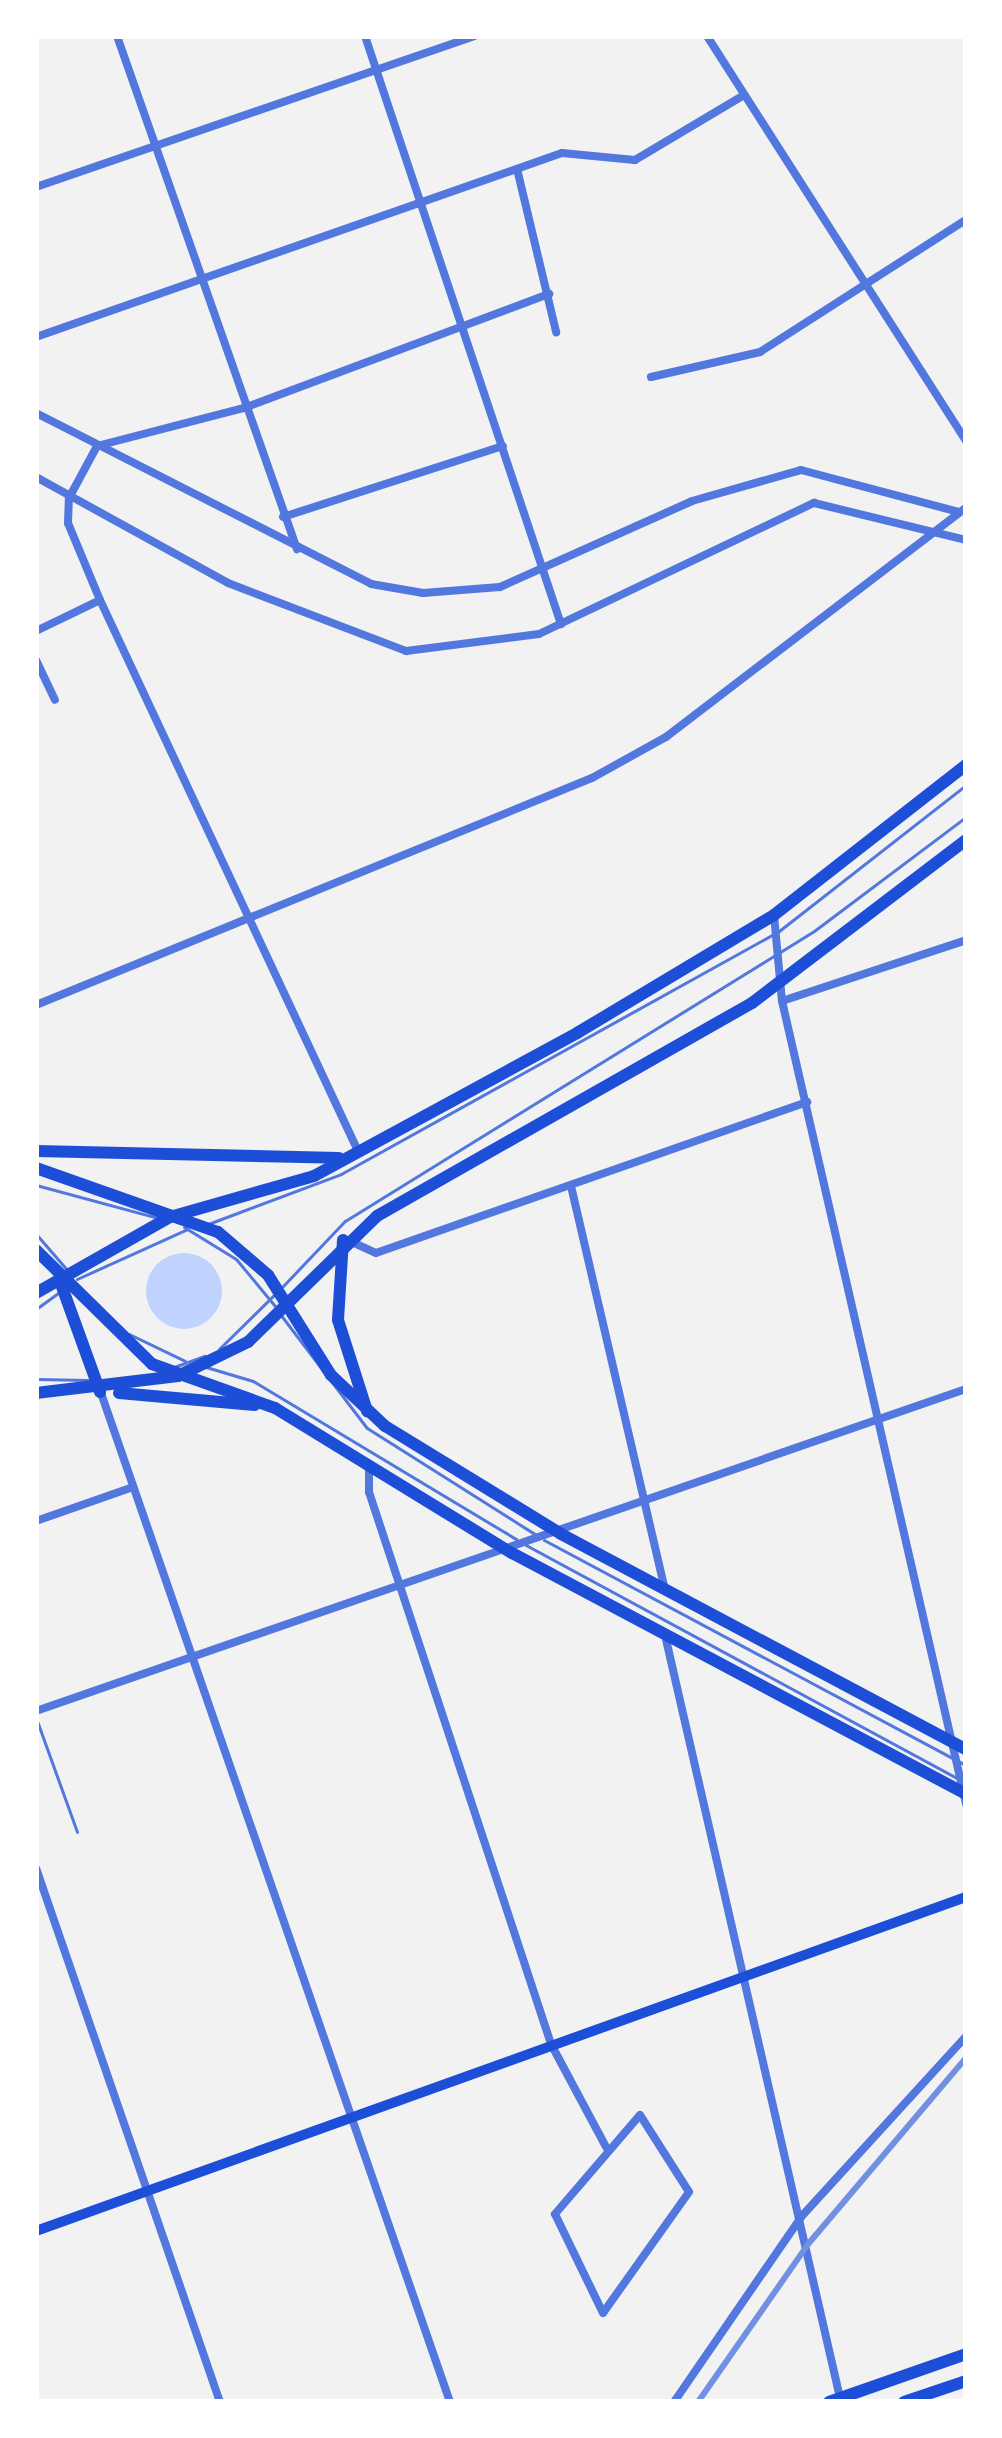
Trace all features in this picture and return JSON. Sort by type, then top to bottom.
[{"type":"main road","points":[[36,1293],[67,1281],[165,1220],[294,1184],[774,915],[966,765]]},
{"type":"main road","points":[[36,1393],[178,1376],[278,1300],[345,1239],[780,982],[966,840]]},
{"type":"main road","points":[[36,1151],[352,1154]]},
{"type":"main road","points":[[36,1168],[205,1226],[278,1300],[367,1412],[561,1534],[966,1749]]},
{"type":"main road","points":[[345,1239],[338,1320],[367,1412]]},
{"type":"main road","points":[[36,1250],[163,1370],[275,1408],[512,1553],[964,1791]]},
{"type":"main road","points":[[67,1281],[97,1386]]},
{"type":"main road","points":[[97,1386],[275,1408]]},
{"type":"main road","points":[[36,2231],[353,2112],[966,1897]]},
{"type":"main road","points":[[837,2401],[966,2354]]},
{"type":"main road","points":[[904,2402],[966,2381]]},
{"type":"street","points":[[117,36],[297,549]]},
{"type":"street","points":[[364,36],[425,201],[561,624]]},
{"type":"street","points":[[36,187],[475,36]]},
{"type":"street","points":[[707,36],[966,441]]},
{"type":"street","points":[[36,337],[562,153],[635,160],[744,95]]},
{"type":"street","points":[[517,169],[556,332]]},
{"type":"street","points":[[651,376],[760,352],[966,220]]},
{"type":"street","points":[[352,1154],[250,921],[100,600],[68,524],[69,498],[98,446],[244,408],[549,294]]},
{"type":"street","points":[[36,413],[371,584],[423,593],[487,590],[692,501],[800,470],[964,511]]},
{"type":"street","points":[[283,518],[503,446]]},
{"type":"street","points":[[36,478],[370,646],[467,651],[561,624],[814,502],[966,540]]},
{"type":"street","points":[[36,1005],[250,921],[666,737],[964,511]]},
{"type":"street","points":[[36,631],[100,600]]},
{"type":"street","points":[[36,660],[56,700]]},
{"type":"street","points":[[774,915],[783,951],[782,1001],[882,1420],[948,1741],[964,1791]]},
{"type":"street","points":[[782,1001],[966,940]]},
{"type":"street","points":[[345,1239],[376,1253],[807,1102]]},
{"type":"street","points":[[571,1186],[664,1588]]},
{"type":"street","points":[[97,1386],[197,1656],[450,2402]]},
{"type":"street","points":[[36,1714],[400,1585],[512,1553],[966,1389]]},
{"type":"street","points":[[369,1463],[400,1585],[550,2044],[606,2147]]},
{"type":"street","points":[[36,1521],[133,1487]]},
{"type":"street","points":[[665,1634],[802,2217],[837,2401]]},
{"type":"street","points":[[36,1868],[220,2402]]},
{"type":"street","points":[[674,2402],[802,2217],[966,2036]]},
{"type":"street","points":[[640,2115],[689,2192],[611,2310],[596,2303],[555,2215],[606,2147],[640,2115]]},
{"type":"lane","points":[[36,1309],[67,1281],[188,1229],[340,1174],[779,931],[966,785]]},
{"type":"lane","points":[[278,1300],[344,1221],[783,951],[966,817]]},
{"type":"lane","points":[[36,1185],[188,1229],[278,1300],[367,1428],[545,1540],[966,1765]]},
{"type":"lane","points":[[36,1234],[67,1281],[122,1328],[196,1364],[253,1381],[528,1547],[964,1791]]},
{"type":"lane","points":[[36,1379],[97,1386],[196,1364]]},
{"type":"lane","points":[[36,1714],[77,1832]]},
{"type":"water","points":[[184,1253],[211,1264],[222,1291],[211,1318],[184,1329],[157,1318],[146,1291],[157,1264]]},
{"type":"railway","points":[[698,2402],[809,2243],[966,2058]]}]
